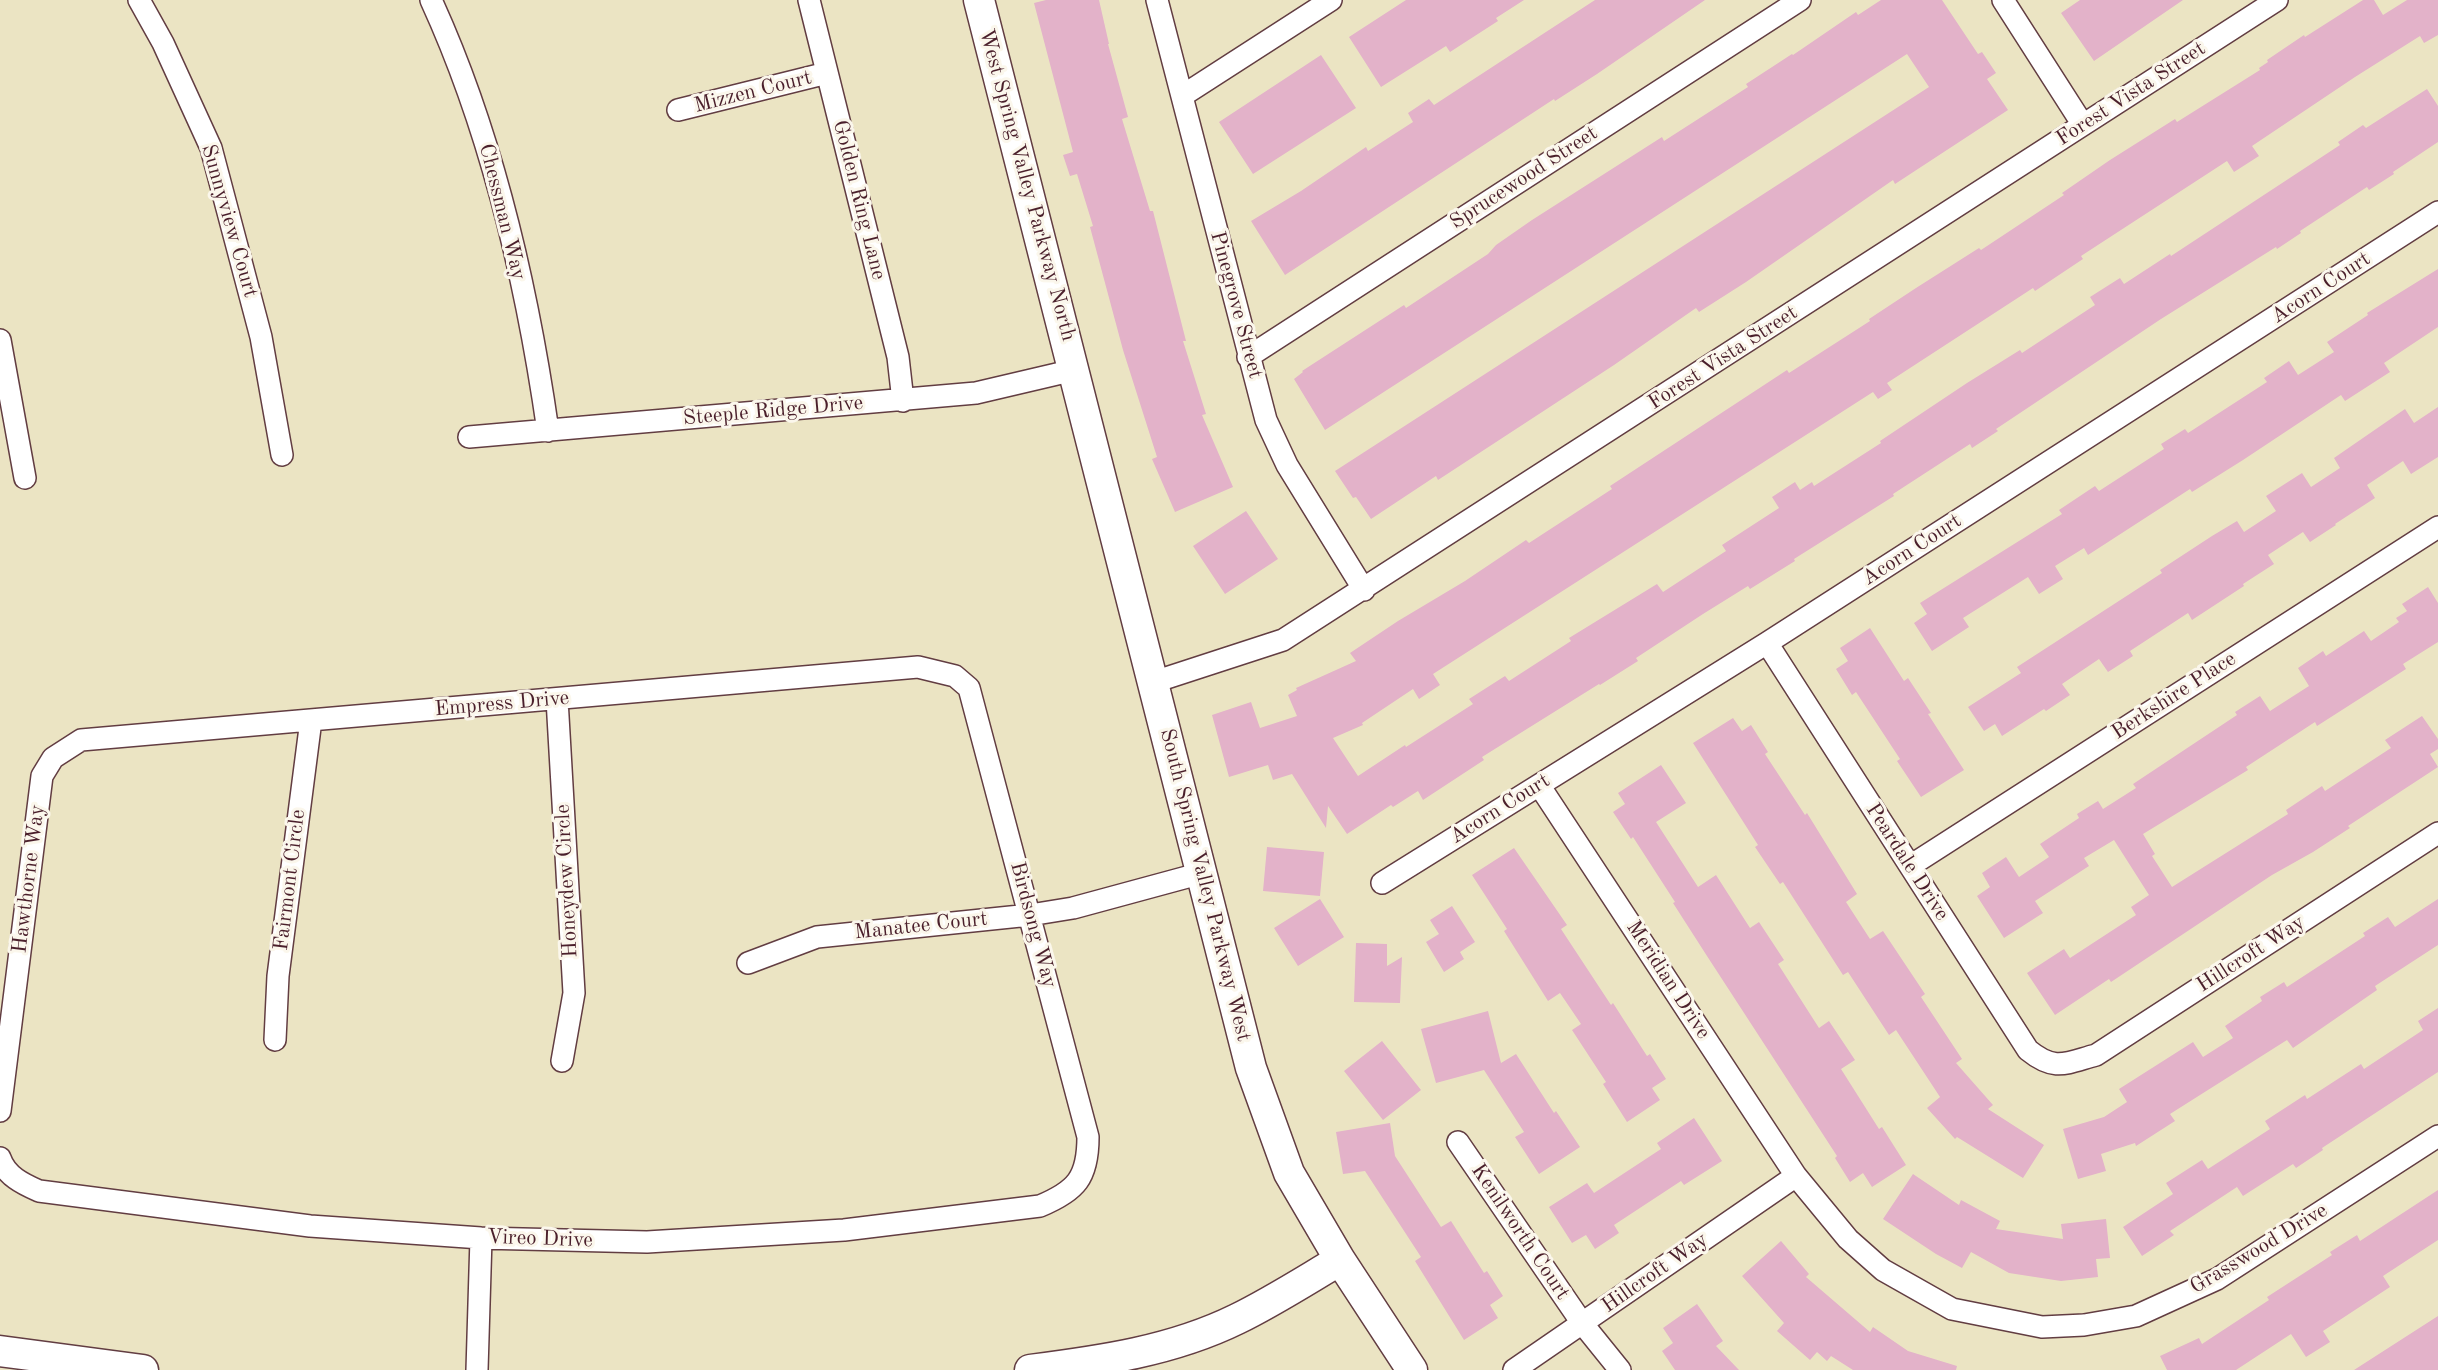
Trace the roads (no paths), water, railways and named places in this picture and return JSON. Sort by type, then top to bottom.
[{"type":"street","name":"Sunnyview Court","points":[[139,0],[163,43],[211,148],[261,337],[282,455]]},
{"type":"street","name":"Chessman Way","points":[[431,0],[447,35],[492,164],[536,350],[548,430]]},
{"type":"street","name":"Golden Ring Lane","points":[[809,0],[898,357],[903,400]]},
{"type":"street","name":"West Spring Valley Parkway North","points":[[979,0],[1074,370]]},
{"type":"street","name":"Pinegrove Street","points":[[1157,0],[1266,420],[1287,465],[1365,590]]},
{"type":"street","points":[[1182,96],[1331,0]]},
{"type":"street","name":"Sprucewood Street","points":[[1248,357],[1800,0]]},
{"type":"street","points":[[2003,0],[2083,125]]},
{"type":"street","name":"Forest Vista Street","points":[[1154,682],[1283,640],[1365,590],[2277,0]]},
{"type":"street","name":"Mizzen Court","points":[[678,110],[827,73]]},
{"type":"street","name":"Acorn Court","points":[[1382,883],[1767,643],[2438,212]]},
{"type":"street","points":[[0,340],[25,478]]},
{"type":"street","name":"Steeple Ridge Drive","points":[[470,437],[976,393],[1074,370]]},
{"type":"street","name":"South Spring Valley Parkway West","points":[[1074,370],[1251,1068],[1289,1173],[1340,1260],[1412,1370]]},
{"type":"street","name":"Berkshire Place","points":[[1910,866],[2438,527]]},
{"type":"street","name":"Peardale Drive","points":[[1767,643],[2028,1050],[2042,1061],[2060,1065]]},
{"type":"street","name":"Empress Drive","points":[[53,758],[81,740],[918,667],[955,676]]},
{"type":"street","name":"Birdsong Way","points":[[955,676],[969,688],[1088,1137],[1088,1159],[1080,1180]]},
{"type":"street","name":"Honeydew Circle","points":[[557,699],[574,993],[562,1061]]},
{"type":"street","name":"Fairmont Circle","points":[[275,1040],[278,976],[311,720]]},
{"type":"street","name":"Hawthorne Way","points":[[0,1111],[42,776],[53,758]]},
{"type":"street","name":"Meridian Drive","points":[[1539,785],[1796,1176]]},
{"type":"street","name":"Hillcroft Way","points":[[2060,1065],[2096,1055],[2438,833]]},
{"type":"street","name":"Manatee Court","points":[[748,963],[817,938],[1030,915],[1073,908],[1202,873]]},
{"type":"street","name":"Grasswood Drive","points":[[1796,1176],[1848,1239],[1883,1270],[1952,1309],[2042,1327],[2084,1325],[2136,1316],[2217,1279],[2438,1136]]},
{"type":"street","name":"Kenilworth Court","points":[[1458,1142],[1582,1323],[1620,1370]]},
{"type":"street","name":"Vireo Drive","points":[[1,1162],[18,1182],[39,1191],[310,1226],[481,1238],[647,1242],[844,1230],[1040,1206],[1064,1196],[1080,1180]]},
{"type":"street","name":"Hillcroft Way","points":[[1514,1370],[1796,1176]]},
{"type":"street","points":[[477,1370],[481,1238]]},
{"type":"street","points":[[1030,1370],[1105,1360],[1167,1345],[1236,1320],[1340,1260]]},
{"type":"street","points":[[0,1352],[143,1370]]}]
